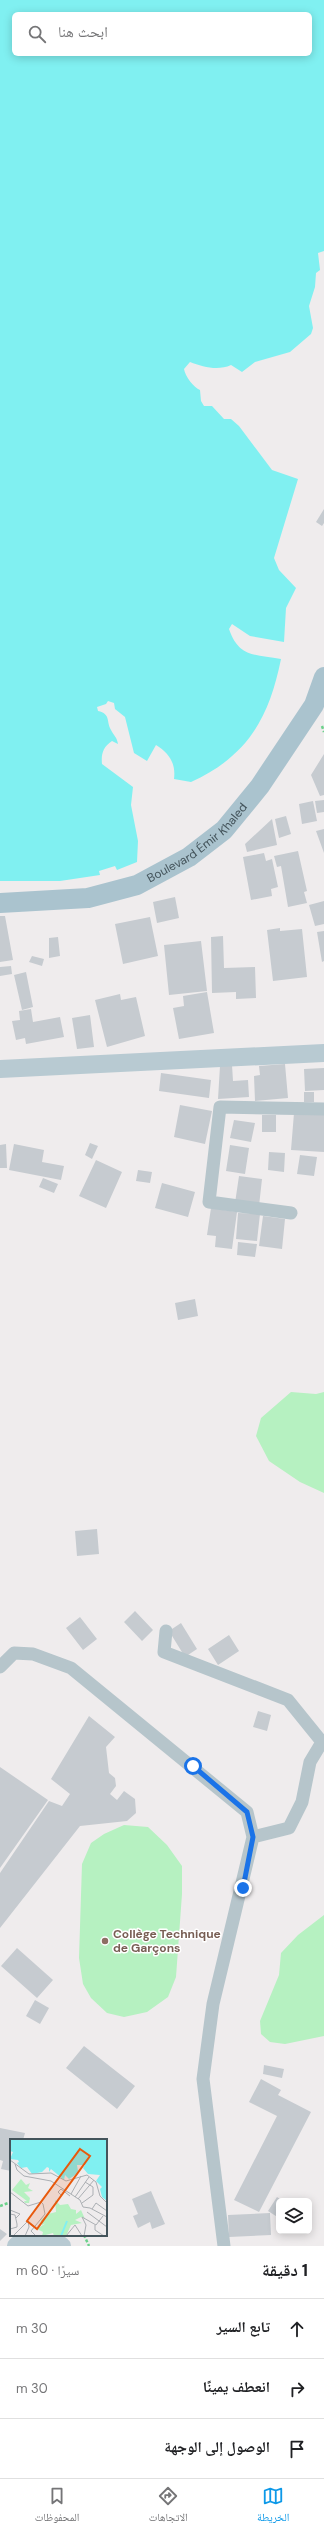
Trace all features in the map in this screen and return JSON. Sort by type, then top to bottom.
[{"type":"main road","name":"Boulevard Émir Khaled","points":[[0,903],[88,898],[137,885],[189,857],[224,830],[260,786],[314,705],[324,677]]},
{"type":"main road","points":[[0,1070],[324,1053]]},
{"type":"main road","points":[[16,2246],[24,2239],[53,2239],[62,2246]]},
{"type":"street","points":[[291,1213],[209,1202],[220,1107],[324,1109]]},
{"type":"street","points":[[166,1631],[164,1652],[288,1700],[322,1742],[310,1762],[302,1802],[289,1828],[253,1837]]},
{"type":"street","points":[[0,1667],[14,1653],[33,1654],[71,1668],[247,1812],[253,1837],[213,2004],[202,2079],[224,2246]]},
{"type":"path","points":[[0,2206],[10,2202]]},
{"type":"path","points":[[84,2236],[89,2246]]},
{"type":"green space","points":[[291,1392],[316,1394],[324,1392],[324,1493],[300,1482],[269,1461],[256,1436],[261,1418]]},
{"type":"green space","points":[[124,1825],[148,1827],[167,1845],[182,1866],[182,1894],[176,1977],[168,1997],[147,2012],[124,2017],[107,2013],[91,1998],[83,1984],[79,1958],[82,1864],[91,1843],[104,1834]]},
{"type":"green space","points":[[324,1915],[324,2036],[285,2044],[270,2042],[261,2034],[260,2021],[279,1975],[281,1953],[298,1935]]},
{"type":"water","points":[[0,0],[324,0],[324,251],[318,253],[320,270],[316,273],[315,287],[309,306],[313,328],[311,334],[290,352],[255,362],[242,372],[231,365],[221,368],[210,368],[190,362],[184,369],[190,381],[200,390],[201,401],[204,406],[212,406],[224,419],[231,419],[239,426],[272,470],[298,479],[274,558],[279,570],[296,588],[286,608],[284,642],[250,636],[232,624],[229,629],[233,638],[243,650],[256,655],[281,659],[276,680],[270,699],[253,733],[227,760],[211,772],[191,782],[174,779],[174,768],[171,759],[165,751],[156,745],[147,761],[134,753],[125,717],[115,709],[114,703],[108,701],[106,704],[97,707],[98,711],[107,716],[110,727],[118,744],[112,741],[106,746],[102,754],[102,764],[133,787],[131,805],[138,841],[137,862],[117,870],[115,866],[99,871],[100,875],[60,881],[0,881]]},
{"type":"building","points":[[324,509],[324,523],[322,526],[316,522]]},
{"type":"building","points":[[324,754],[324,795],[320,796],[311,775]]},
{"type":"building","points":[[324,800],[324,812],[317,813],[315,801]]},
{"type":"building","points":[[313,801],[317,821],[302,824],[299,804]]},
{"type":"building","points":[[286,816],[291,834],[279,838],[275,819]]},
{"type":"building","points":[[272,819],[277,845],[247,852],[245,844]]},
{"type":"building","points":[[324,829],[324,853],[316,831]]},
{"type":"building","points":[[298,851],[307,891],[304,892],[307,903],[288,907],[281,866],[277,867],[274,856]]},
{"type":"building","points":[[264,853],[266,861],[272,859],[278,887],[271,889],[272,896],[251,900],[243,857]]},
{"type":"building","points":[[175,897],[179,918],[157,923],[153,902]]},
{"type":"building","points":[[324,901],[324,924],[315,926],[309,905]]},
{"type":"building","points":[[0,916],[5,916],[13,960],[0,962]]},
{"type":"building","points":[[150,917],[158,956],[123,964],[115,924]]},
{"type":"building","points":[[280,928],[280,931],[302,929],[307,977],[273,981],[267,930]]},
{"type":"building","points":[[324,931],[324,961],[322,962],[317,932]]},
{"type":"building","points":[[223,936],[224,968],[255,967],[256,998],[236,999],[236,992],[212,993],[211,937]]},
{"type":"building","points":[[58,937],[60,956],[49,958],[49,938]]},
{"type":"building","points":[[201,941],[207,991],[169,995],[164,945]]},
{"type":"building","points":[[32,956],[44,959],[42,966],[29,962]]},
{"type":"building","points":[[11,966],[12,974],[0,976],[0,967]]},
{"type":"building","points":[[26,972],[33,1007],[22,1010],[14,975]]},
{"type":"building","points":[[207,992],[214,1033],[179,1039],[173,1008],[184,1006],[183,996]]},
{"type":"building","points":[[120,994],[121,1000],[136,997],[145,1036],[107,1047],[95,1000]]},
{"type":"building","points":[[31,1009],[33,1022],[60,1017],[64,1037],[26,1044],[25,1038],[16,1040],[12,1021],[20,1020],[19,1011]]},
{"type":"building","points":[[90,1015],[94,1047],[77,1049],[72,1018]]},
{"type":"building","points":[[285,1064],[288,1098],[255,1101],[254,1076],[260,1075],[259,1066]]},
{"type":"building","points":[[232,1065],[233,1081],[248,1080],[249,1097],[218,1099],[220,1066]]},
{"type":"building","points":[[324,1068],[324,1090],[305,1091],[304,1069]]},
{"type":"building","points":[[161,1073],[211,1080],[209,1098],[159,1091]]},
{"type":"building","points":[[304,1092],[314,1092],[314,1102],[304,1102]]},
{"type":"building","points":[[180,1105],[212,1111],[205,1144],[174,1137]]},
{"type":"building","points":[[294,1113],[324,1115],[324,1152],[291,1150]]},
{"type":"building","points":[[262,1115],[276,1115],[276,1132],[262,1132]]},
{"type":"building","points":[[234,1120],[255,1123],[251,1142],[230,1138]]},
{"type":"building","points":[[90,1143],[98,1146],[92,1159],[85,1155]]},
{"type":"building","points":[[6,1144],[7,1168],[0,1168],[0,1145]]},
{"type":"building","points":[[14,1144],[44,1150],[42,1162],[64,1166],[61,1180],[9,1170]]},
{"type":"building","points":[[230,1145],[249,1148],[245,1174],[226,1171]]},
{"type":"building","points":[[269,1152],[285,1153],[284,1172],[268,1170]]},
{"type":"building","points":[[300,1155],[317,1157],[314,1176],[297,1174]]},
{"type":"building","points":[[96,1160],[122,1172],[106,1208],[79,1196]]},
{"type":"building","points":[[138,1170],[152,1172],[150,1183],[136,1181]]},
{"type":"building","points":[[239,1176],[262,1179],[259,1206],[235,1203]]},
{"type":"building","points":[[43,1178],[58,1184],[54,1193],[39,1187]]},
{"type":"building","points":[[162,1183],[195,1192],[188,1217],[155,1208]]},
{"type":"building","points":[[211,1208],[237,1212],[232,1249],[215,1247],[216,1236],[207,1235]]},
{"type":"building","points":[[238,1213],[260,1214],[257,1241],[236,1239]]},
{"type":"building","points":[[263,1216],[285,1219],[282,1249],[259,1246]]},
{"type":"building","points":[[238,1242],[257,1244],[255,1257],[237,1255]]},
{"type":"building","points":[[195,1299],[198,1316],[178,1320],[175,1303]]},
{"type":"building","points":[[97,1529],[99,1554],[77,1556],[75,1531]]},
{"type":"building","points":[[135,1611],[153,1630],[142,1641],[124,1622]]},
{"type":"building","points":[[80,1617],[97,1639],[83,1650],[66,1628]]},
{"type":"building","points":[[181,1623],[197,1649],[185,1657],[169,1631]]},
{"type":"building","points":[[229,1635],[239,1651],[218,1665],[208,1649]]},
{"type":"building","points":[[258,1711],[271,1715],[267,1731],[253,1727]]},
{"type":"building","points":[[89,1716],[115,1737],[106,1747],[109,1773],[115,1778],[116,1786],[110,1794],[117,1800],[124,1791],[135,1799],[136,1813],[127,1821],[80,1826],[0,1928],[0,1873],[49,1801],[62,1806],[70,1794],[51,1779]]},
{"type":"building","points":[[0,1767],[48,1800],[0,1868]]},
{"type":"building","points":[[17,1948],[53,1980],[37,1998],[1,1966]]},
{"type":"building","points":[[35,2000],[49,2008],[40,2024],[26,2016]]},
{"type":"building","points":[[84,2046],[135,2086],[117,2109],[66,2068]]},
{"type":"building","points":[[264,2065],[284,2069],[282,2078],[263,2074]]},
{"type":"building","points":[[261,2079],[281,2090],[278,2095],[311,2112],[259,2212],[234,2200],[277,2116],[249,2102]]},
{"type":"building","points":[[0,2128],[25,2133],[23,2139],[10,2139],[10,2171],[1,2169],[3,2161],[0,2160]]},
{"type":"building","points":[[151,2191],[165,2224],[152,2229],[150,2222],[138,2228],[133,2216],[138,2214],[132,2199]]},
{"type":"building","points":[[276,2199],[276,2216],[268,2211]]},
{"type":"building","points":[[270,2213],[271,2235],[229,2237],[228,2215]]},
{"type":"building","points":[[0,2229],[7,2234],[0,2241]]},
{"type":"place","name":"Collège Technique de Garçons","points":[[105,1941]]},
{"type":"route","points":[[193,1766],[247,1812],[253,1837],[243,1888]]}]
